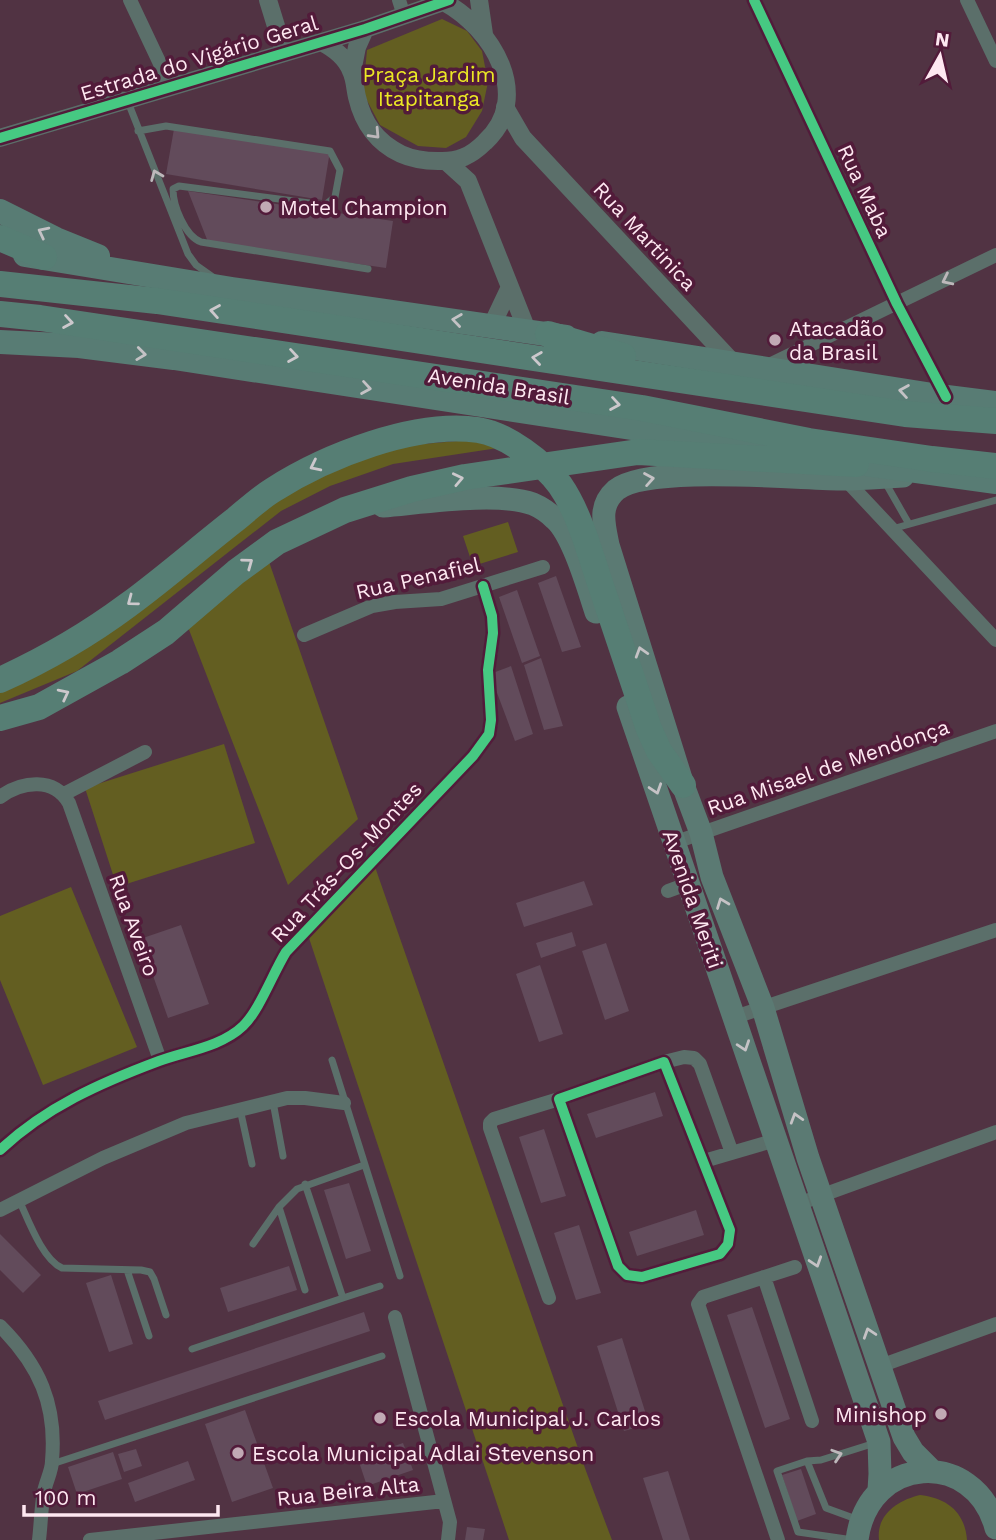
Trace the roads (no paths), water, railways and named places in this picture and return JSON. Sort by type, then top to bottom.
[{"type":"highway","points":[[0,211],[87,252],[153,276]]},
{"type":"highway","points":[[0,239],[44,257]]},
{"type":"highway","points":[[0,252],[996,403]]},
{"type":"highway","name":"Avenida Brasil","points":[[0,284],[157,301],[905,414],[996,421]]},
{"type":"highway","name":"Avenida Brasil","points":[[0,314],[601,402],[809,441],[996,466]]},
{"type":"highway","points":[[537,332],[610,353],[799,397]]},
{"type":"highway","name":"Avenida Brasil","points":[[0,342],[79,346],[174,358],[875,471],[996,482]]},
{"type":"highway","points":[[0,680],[25,668],[127,605],[271,491],[312,467],[379,442],[428,432],[481,430],[527,453],[551,473],[568,499],[586,540],[649,729],[659,751],[683,785]]},
{"type":"highway","points":[[0,718],[39,707],[97,677],[166,632],[236,572],[277,542],[345,510],[412,489],[466,477],[638,452],[875,471]]},
{"type":"main road","name":"Avenida Brasil","points":[[603,519],[603,509],[608,499],[618,489],[632,482],[695,475],[845,479],[875,471]]},
{"type":"main road","name":"Avenida Meriti","points":[[345,510],[427,501],[505,498],[535,504],[556,519],[566,533],[589,591],[673,842],[678,888],[735,1017],[878,1443],[878,1490]]},
{"type":"main road","name":"Avenida Meriti","points":[[603,519],[608,545],[683,785],[701,833],[712,877],[763,1008],[821,1195],[880,1366],[908,1447],[932,1471]]},
{"type":"main road","points":[[857,1533],[878,1490],[895,1479],[932,1471],[955,1478],[979,1494],[996,1528]]},
{"type":"street","points":[[130,0],[171,87]]},
{"type":"street","points":[[268,0],[284,52]]},
{"type":"street","points":[[479,0],[484,34]]},
{"type":"street","name":"Rua Maba","points":[[754,0],[897,304],[946,397]]},
{"type":"street","points":[[967,0],[996,61]]},
{"type":"street","points":[[321,41],[338,54],[352,72],[363,117],[374,135],[405,156],[430,161],[458,160],[473,153],[498,130],[505,107],[503,69],[484,34],[447,1]]},
{"type":"street","name":"Estrada do Vigário Geral","points":[[0,138],[365,29],[402,8],[447,1]]},
{"type":"street","points":[[352,72],[357,47],[365,29]]},
{"type":"street","name":"Rua Martinica","points":[[505,107],[523,138],[734,365]]},
{"type":"street","name":"Rua Martinica","points":[[498,130],[523,138]]},
{"type":"street","points":[[468,181],[473,153]]},
{"type":"street","points":[[447,162],[468,181],[509,289],[537,332]]},
{"type":"street","points":[[761,369],[996,255]]},
{"type":"street","points":[[492,325],[509,289]]},
{"type":"street","points":[[845,479],[996,640]]},
{"type":"street","name":"Rua Penafiel","points":[[304,635],[372,606],[441,599],[543,567]]},
{"type":"street","name":"Rua Trás-Os-Montes","points":[[0,1150],[51,1109],[76,1095],[160,1060],[218,1042],[243,1026],[257,1007],[274,970],[286,952],[482,745],[489,734],[491,720],[488,670],[493,633],[492,616],[483,586]]},
{"type":"street","name":"Rua Misael de Mendonça","points":[[673,842],[996,731]]},
{"type":"street","points":[[0,797],[8,791],[30,784],[48,785],[66,798],[145,752]]},
{"type":"street","name":"Rua Aveiro","points":[[66,798],[160,1060]]},
{"type":"street","points":[[735,1017],[996,930]]},
{"type":"street","points":[[549,1298],[490,1128],[494,1119],[684,1056],[694,1058],[700,1064],[732,1153]]},
{"type":"street","points":[[559,1099],[618,1266],[627,1275],[642,1277],[720,1254],[729,1244],[730,1230],[664,1062]]},
{"type":"street","points":[[0,1210],[150,1137],[186,1123],[272,1101],[304,1098],[344,1103]]},
{"type":"street","points":[[0,1130],[15,1136]]},
{"type":"street","points":[[798,1204],[996,1132]]},
{"type":"street","points":[[704,1161],[776,1140]]},
{"type":"street","points":[[778,1540],[698,1304],[703,1297],[795,1267]]},
{"type":"street","points":[[764,1277],[812,1421]]},
{"type":"street","points":[[395,1317],[450,1522],[447,1540]]},
{"type":"street","points":[[880,1366],[996,1325]]},
{"type":"street","points":[[0,1326],[36,1370],[46,1392],[51,1414],[52,1464],[44,1492],[39,1540]]},
{"type":"street","name":"Rua Beira Alta","points":[[90,1540],[444,1502]]},
{"type":"lane","points":[[127,100],[191,258],[202,270],[232,289]]},
{"type":"lane","points":[[138,131],[166,126],[330,151],[340,170],[335,197],[325,205],[179,186],[173,189],[173,198],[193,240],[368,269]]},
{"type":"lane","points":[[875,471],[909,524]]},
{"type":"lane","points":[[891,530],[996,500]]},
{"type":"lane","points":[[332,1060],[400,1276]]},
{"type":"lane","points":[[272,1101],[283,1156]]},
{"type":"lane","points":[[239,1108],[252,1164]]},
{"type":"lane","points":[[253,1244],[279,1207],[298,1189],[364,1165]]},
{"type":"lane","points":[[306,1184],[343,1298]]},
{"type":"lane","points":[[19,1199],[46,1254],[56,1265],[62,1268],[145,1270],[152,1275],[166,1315]]},
{"type":"lane","points":[[279,1207],[305,1290]]},
{"type":"lane","points":[[127,1270],[149,1336]]},
{"type":"lane","points":[[192,1349],[380,1286]]},
{"type":"lane","points":[[52,1464],[382,1356]]},
{"type":"lane","points":[[857,1533],[798,1532],[777,1471],[878,1443]]},
{"type":"lane","points":[[807,1461],[826,1508],[857,1533]]},
{"type":"place","name":"Motel Champion","points":[[266,207]]},
{"type":"place","name":"Atacadão da Brasil","points":[[775,340]]},
{"type":"place","name":"Minishop","points":[[941,1414]]},
{"type":"place","name":"Escola Municipal J. Carlos","points":[[380,1418]]},
{"type":"place","name":"Escola Municipal Adlai Stevenson","points":[[238,1453]]},
{"type":"park label","name":"Praça Jardim Itapitanga","points":[[429,86]]}]
